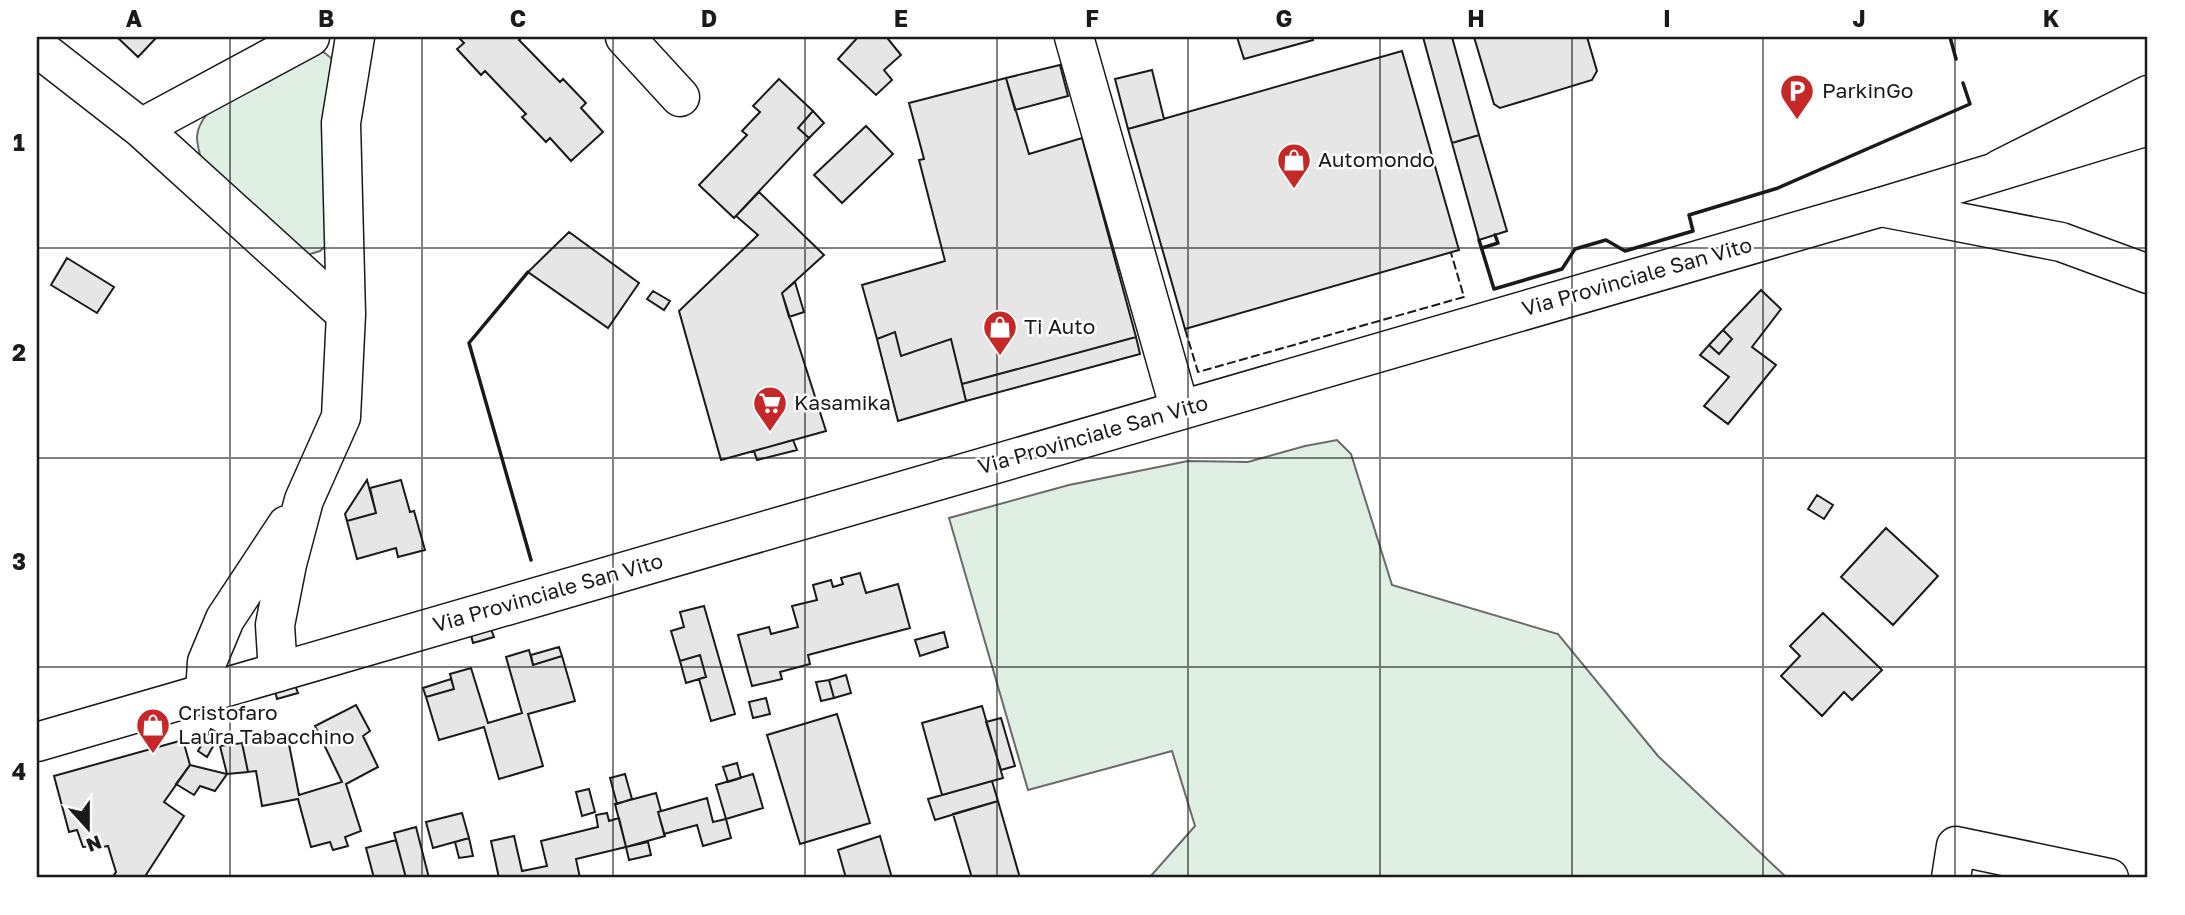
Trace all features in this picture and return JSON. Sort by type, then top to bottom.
[{"type":"main road","points":[[141,128],[310,37]]},
{"type":"main road","points":[[205,693],[208,662],[225,619],[304,500],[341,417],[346,314],[341,122],[355,37]]},
{"type":"main road","points":[[625,37],[681,97]]},
{"type":"main road","points":[[1074,37],[1180,410]]},
{"type":"main road","points":[[37,47],[141,128],[346,314]]},
{"type":"main road","points":[[2000,169],[2148,95]]},
{"type":"main road","name":"Via Provinciale San Vito","points":[[37,741],[1881,207],[2148,126]]},
{"type":"main road","points":[[1881,207],[2061,242],[2148,274]]},
{"type":"main road","points":[[278,672],[275,625],[304,500]]},
{"type":"main road","points":[[1951,878],[1956,846],[2109,878]]},
{"type":"green space","points":[[320,49],[331,58],[335,71],[328,244],[320,251],[307,255],[202,162],[197,137],[199,126],[207,114]]},
{"type":"green space","points":[[1337,440],[1351,454],[1392,585],[1558,634],[1658,756],[1787,878],[1149,878],[1195,826],[1172,751],[1028,790],[949,518],[1069,485],[1188,461],[1248,462]]},
{"type":"building","points":[[117,37],[157,37],[138,57]]},
{"type":"building","points":[[458,37],[522,37],[519,40],[560,82],[563,79],[586,103],[581,108],[603,132],[571,161],[550,138],[546,142],[522,117],[526,114],[485,71],[481,75],[457,49],[464,43]]},
{"type":"building","points":[[858,37],[891,37],[888,39],[901,55],[884,70],[892,80],[876,95],[838,59]]},
{"type":"building","points":[[1237,37],[1312,37],[1313,40],[1244,59]]},
{"type":"building","points":[[1423,37],[1452,37],[1479,135],[1452,143]]},
{"type":"building","points":[[1474,37],[1587,37],[1597,71],[1592,80],[1500,108],[1494,104]]},
{"type":"building","name":"Automondo","points":[[1402,51],[1459,250],[1185,329],[1128,129]]},
{"type":"building","points":[[1060,65],[1068,96],[1015,110],[1006,78]]},
{"type":"building","points":[[1152,70],[1164,119],[1128,129],[1115,79]]},
{"type":"building","points":[[1006,78],[1029,154],[1082,138],[1136,337],[962,384],[951,339],[901,356],[895,332],[877,339],[862,285],[945,261],[919,160],[924,159],[909,103]]},
{"type":"building","points":[[779,79],[813,111],[798,128],[809,138],[734,218],[699,185],[747,135],[742,131],[760,112],[753,106]]},
{"type":"building","points":[[813,111],[824,123],[809,138],[798,128]]},
{"type":"building","points":[[866,126],[893,154],[842,203],[814,175]]},
{"type":"building","points":[[1479,135],[1507,231],[1479,240],[1452,143]]},
{"type":"building","points":[[759,192],[824,255],[782,293],[826,431],[721,460],[679,311],[758,235],[736,216]]},
{"type":"building","points":[[569,232],[639,283],[608,328],[528,272]]},
{"type":"building","points":[[67,258],[114,287],[97,313],[51,285]]},
{"type":"building","points":[[795,282],[804,312],[789,317],[782,293]]},
{"type":"building","points":[[1761,290],[1781,309],[1752,347],[1776,365],[1728,424],[1704,406],[1729,377],[1700,355],[1709,345],[1719,354],[1732,339],[1723,330]]},
{"type":"building","points":[[653,291],[670,301],[664,310],[647,299]]},
{"type":"building","points":[[1723,330],[1732,339],[1719,354],[1709,345]]},
{"type":"building","points":[[895,332],[901,356],[951,339],[966,401],[898,421],[877,339]]},
{"type":"building","points":[[1136,337],[1140,354],[966,401],[962,384]]},
{"type":"building","points":[[793,440],[797,450],[757,460],[754,451]]},
{"type":"building","points":[[367,480],[376,513],[347,521],[345,514]]},
{"type":"building","points":[[401,480],[410,512],[414,511],[425,550],[398,557],[396,548],[357,559],[347,521],[376,513],[370,488]]},
{"type":"building","points":[[1817,495],[1833,505],[1824,519],[1808,509]]},
{"type":"building","points":[[1886,528],[1938,576],[1893,625],[1841,577]]},
{"type":"building","points":[[860,573],[866,593],[898,584],[910,628],[808,655],[810,664],[780,672],[782,679],[752,686],[738,635],[769,627],[771,634],[798,627],[792,606],[817,600],[813,585],[831,580],[833,587],[843,584],[841,578]]},
{"type":"building","points":[[704,606],[735,714],[711,721],[699,679],[706,677],[700,655],[680,661],[671,631],[684,627],[680,612]]},
{"type":"building","points":[[1823,613],[1882,670],[1852,700],[1844,692],[1822,716],[1781,676],[1800,656],[1790,646]]},
{"type":"building","points":[[491,629],[494,637],[473,643],[471,635]]},
{"type":"building","points":[[944,632],[948,647],[920,656],[915,640]]},
{"type":"building","points":[[559,647],[562,656],[533,665],[531,655]]},
{"type":"building","points":[[529,650],[533,665],[562,656],[575,701],[528,714],[543,766],[499,779],[484,727],[439,740],[426,697],[454,689],[450,674],[471,668],[488,723],[522,713],[506,657]]},
{"type":"building","points":[[700,655],[706,677],[686,683],[680,661]]},
{"type":"building","points":[[846,675],[851,693],[834,698],[829,680]]},
{"type":"building","points":[[451,679],[454,689],[426,697],[423,688]]},
{"type":"building","points":[[829,680],[834,698],[821,701],[816,682]]},
{"type":"building","points":[[295,685],[298,693],[277,699],[275,691]]},
{"type":"building","points":[[766,698],[770,714],[753,718],[749,702]]},
{"type":"building","points":[[356,705],[370,731],[363,736],[378,767],[346,784],[361,831],[345,837],[348,846],[333,850],[330,842],[311,847],[298,799],[262,806],[256,771],[248,772],[242,743],[287,734],[299,795],[342,782],[315,726]]},
{"type":"building","points":[[982,706],[1003,778],[942,795],[922,723]]},
{"type":"building","points":[[837,714],[870,823],[800,844],[767,735]]},
{"type":"building","points":[[1001,718],[1015,766],[1001,770],[986,722]]},
{"type":"building","points":[[211,729],[220,734],[207,757],[198,751]]},
{"type":"building","points":[[183,740],[190,765],[164,802],[184,816],[144,878],[112,878],[116,872],[108,846],[93,849],[94,846],[83,847],[77,830],[69,832],[54,776]]},
{"type":"building","points":[[242,743],[248,772],[227,774],[220,746]]},
{"type":"building","points":[[737,763],[741,778],[728,782],[723,767]]},
{"type":"building","points":[[190,765],[227,774],[215,791],[200,786],[194,795],[176,784]]},
{"type":"building","points":[[625,774],[632,799],[617,804],[610,778]]},
{"type":"building","points":[[753,774],[763,808],[726,819],[716,785]]},
{"type":"building","points":[[992,781],[998,801],[935,820],[928,799]]},
{"type":"building","points":[[589,789],[595,812],[582,816],[576,792]]},
{"type":"building","points":[[656,793],[665,836],[626,847],[615,804]]},
{"type":"building","points":[[707,798],[713,822],[726,819],[731,838],[703,846],[697,825],[664,834],[658,812]]},
{"type":"building","points":[[998,801],[1020,878],[972,878],[953,814]]},
{"type":"building","points":[[462,813],[469,838],[433,848],[426,822]]},
{"type":"building","points":[[607,813],[609,821],[619,818],[626,847],[576,859],[580,878],[499,878],[491,841],[514,836],[522,871],[547,866],[541,841],[598,827],[596,815]]},
{"type":"building","points":[[416,827],[429,878],[406,878],[394,833]]},
{"type":"building","points":[[880,836],[892,878],[846,878],[838,850]]},
{"type":"building","points":[[469,838],[473,856],[459,858],[455,842]]},
{"type":"building","points":[[396,840],[406,878],[374,878],[366,848]]},
{"type":"building","points":[[648,842],[651,855],[629,860],[626,847]]},
{"type":"fence","points":[[1185,329],[1198,372],[1464,297],[1451,253]]},
{"type":"wall","points":[[1950,37],[1956,59]]},
{"type":"wall","points":[[1479,240],[1494,289],[1562,269],[1575,249],[1606,240],[1625,251],[1693,231],[1689,215],[1778,188],[1970,104],[1963,83]]},
{"type":"wall","points":[[1482,248],[1498,243],[1495,235]]},
{"type":"wall","points":[[528,272],[469,343],[531,560]]},
{"type":"place","name":"ParkinGo","points":[[1797,121]]},
{"type":"place","name":"Automondo","points":[[1294,190]]},
{"type":"place","name":"Ti Auto","points":[[1000,357]]},
{"type":"place","name":"Kasamika","points":[[770,433]]},
{"type":"place","name":"Cristofaro Laura Tabacchino","points":[[153,755]]}]
